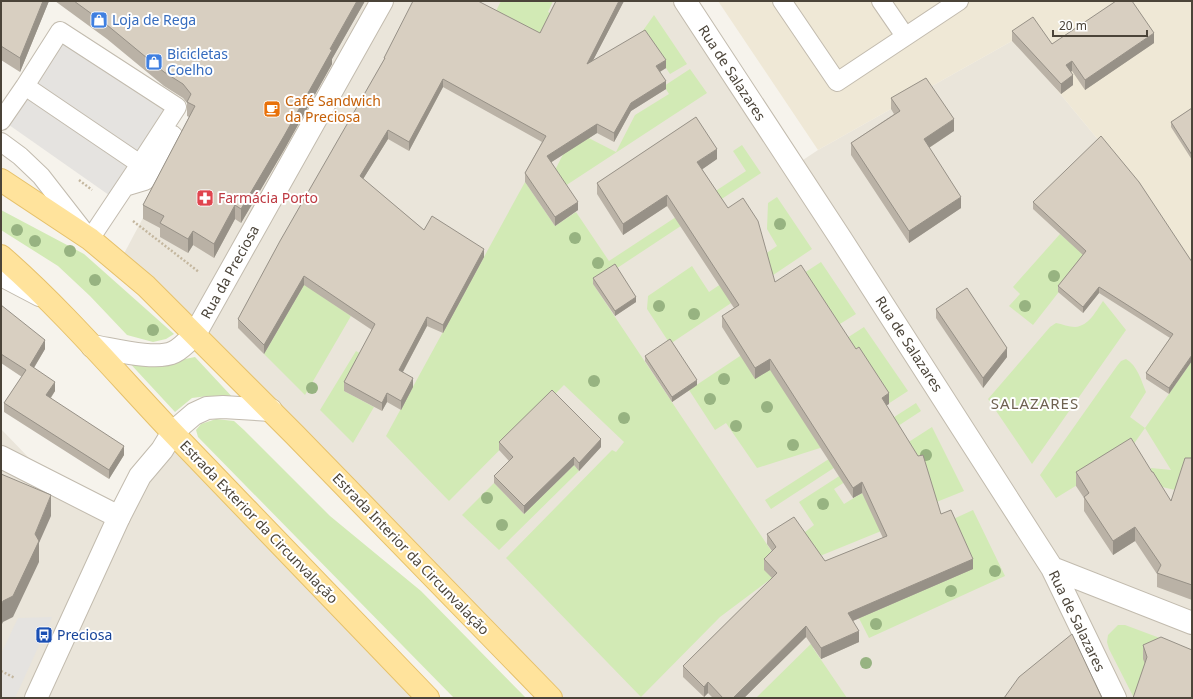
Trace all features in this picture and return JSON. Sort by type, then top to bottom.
[{"type":"main road","name":"Estrada Interior da Circunvalação","points":[[1,180],[90,239],[146,286],[271,410],[551,698]]},
{"type":"main road","name":"Estrada Exterior da Circunvalação","points":[[1,256],[19,272],[92,346],[428,698]]},
{"type":"street","name":"Rua da Preciosa","points":[[195,334],[382,1]]},
{"type":"street","name":"Rua de Salazares","points":[[685,1],[845,245],[1052,568],[1115,698]]},
{"type":"street","points":[[92,346],[160,356],[174,352],[185,345],[195,334]]},
{"type":"street","points":[[36,698],[119,517],[140,476],[162,450],[173,432],[194,414],[207,408],[223,407],[271,410]]},
{"type":"street","points":[[1,457],[119,517]]},
{"type":"street","points":[[1052,568],[1192,623]]},
{"type":"lane","points":[[782,1],[837,82],[959,1]]},
{"type":"lane","points":[[881,1],[905,36]]},
{"type":"lane","points":[[1,121],[60,31],[177,107],[90,239]]},
{"type":"lane","points":[[24,86],[140,164]]},
{"type":"lane","points":[[125,187],[145,181],[177,128],[172,115]]},
{"type":"lane","name":"Estrada Interior da Circunvalação","points":[[1,142],[20,156],[41,176],[90,239]]},
{"type":"lane","name":"Estrada Exterior da Circunvalação","points":[[1,277],[52,305]]},
{"type":"shaded area","points":[[225,1],[685,1],[794,166],[818,150],[1012,41],[1052,84],[1139,189],[1192,268],[1192,698],[551,698],[119,263],[195,120],[187,116],[191,108]]},
{"type":"shaded area","points":[[718,1],[1192,1],[1192,268],[1139,189],[1052,84],[1012,41],[818,150]]},
{"type":"shaded area","points":[[60,31],[177,107],[116,200],[2,120]]},
{"type":"shaded area","points":[[181,425],[429,698],[1,698],[1,429],[55,485],[119,517]]},
{"type":"shaded area","points":[[52,617],[15,698],[1,698],[1,654],[18,618]]},
{"type":"green space","points":[[501,1],[553,1],[548,12],[565,21],[551,47],[493,17]]},
{"type":"green space","points":[[654,15],[687,64],[670,74],[642,32]]},
{"type":"green space","points":[[690,69],[707,93],[562,188],[553,174],[575,131],[616,152],[635,115],[669,94],[664,86]]},
{"type":"green space","points":[[742,145],[761,173],[593,284],[776,558],[772,578],[720,617],[641,697],[506,558],[612,450],[616,452],[624,442],[564,385],[449,501],[386,436],[525,182],[555,226],[576,212],[609,261],[746,171],[733,151]]},
{"type":"green space","points":[[777,197],[812,249],[670,344],[647,309],[648,296],[692,266],[709,292],[777,246],[767,229],[768,203]]},
{"type":"green space","points":[[1,210],[84,254],[174,334],[166,339],[153,342],[127,335],[90,296],[58,266],[1,230]]},
{"type":"green space","points":[[1060,234],[1067,240],[1101,238],[1033,325],[1009,306],[1020,294],[1013,287]]},
{"type":"green space","points":[[821,262],[856,314],[835,327],[801,275]]},
{"type":"green space","points":[[306,281],[333,304],[351,316],[305,395],[264,354]]},
{"type":"green space","points":[[1103,301],[1126,330],[1032,464],[988,399],[1050,327],[1056,323],[1070,327],[1080,326],[1092,317]]},
{"type":"green space","points":[[864,327],[908,391],[820,448],[757,468],[726,423],[715,430],[689,390],[740,356],[790,357],[799,369]]},
{"type":"green space","points":[[356,351],[363,355],[344,391],[374,407],[353,443],[320,410]]},
{"type":"green space","points":[[195,357],[236,401],[208,396],[192,398],[175,412],[125,358],[180,360]]},
{"type":"green space","points":[[1126,359],[1136,369],[1146,392],[1130,417],[1145,428],[1126,455],[1056,498],[1040,475],[1117,366],[1121,361]]},
{"type":"green space","points":[[1192,361],[1192,472],[1179,491],[1150,484],[1151,468],[1171,470],[1145,428]]},
{"type":"green space","points":[[916,403],[921,411],[771,509],[765,500]]},
{"type":"green space","points":[[216,419],[234,421],[244,430],[330,516],[421,591],[526,698],[454,698],[198,437],[196,430],[201,424]]},
{"type":"green space","points":[[932,427],[964,491],[919,509],[904,445]]},
{"type":"green space","points":[[864,460],[868,467],[834,489],[844,504],[862,493],[871,510],[896,525],[815,558],[800,536],[814,525],[799,502]]},
{"type":"green space","points":[[574,465],[579,471],[499,550],[462,515],[494,483],[524,514]]},
{"type":"green space","points":[[973,510],[1005,576],[869,638],[836,573]]},
{"type":"green space","points":[[1118,625],[1125,625],[1192,650],[1145,665],[1134,698],[1109,649],[1107,642],[1108,635]]},
{"type":"green space","points":[[825,630],[813,648],[847,698],[756,698]]},
{"type":"building","points":[[1,1],[43,1],[20,58],[1,46]]},
{"type":"building","points":[[74,1],[357,1],[330,49],[332,50],[284,136],[241,209],[235,205],[214,244],[193,231],[188,239],[160,223],[164,216],[143,205],[195,106],[187,102],[191,94],[183,84],[164,72],[107,25]]},
{"type":"building","points":[[413,1],[478,1],[540,33],[556,1],[619,1],[587,64],[645,30],[666,60],[656,66],[666,81],[631,103],[614,133],[597,124],[547,156],[578,202],[555,217],[525,173],[546,136],[443,79],[409,142],[388,130],[360,176],[424,230],[432,216],[484,249],[443,325],[427,317],[399,370],[413,378],[401,401],[387,393],[382,403],[344,382],[375,324],[304,276],[264,345],[238,319],[280,241],[385,58]]},
{"type":"building","points":[[1116,1],[1132,1],[1154,33],[1085,80],[1072,61],[1066,65],[1073,75],[1061,84],[1012,31],[1033,17],[1052,44]]},
{"type":"building","points":[[926,78],[954,119],[924,139],[961,197],[909,231],[851,143],[900,111],[891,98]]},
{"type":"building","points":[[1192,108],[1192,155],[1171,122]]},
{"type":"building","points":[[696,117],[717,149],[697,162],[728,208],[743,198],[758,221],[775,282],[801,265],[856,349],[859,347],[889,393],[882,398],[918,456],[923,455],[941,514],[951,510],[973,559],[848,613],[859,631],[821,648],[806,626],[733,698],[723,698],[708,682],[704,687],[683,666],[777,573],[764,559],[776,547],[767,534],[794,517],[825,561],[887,536],[862,482],[853,488],[770,359],[755,368],[722,316],[739,305],[667,195],[623,224],[597,183]]},
{"type":"building","points":[[1101,136],[1139,182],[1192,262],[1192,355],[1169,388],[1146,373],[1173,334],[1099,287],[1083,307],[1058,286],[1086,251],[1033,202]]},
{"type":"building","points":[[615,264],[636,297],[615,311],[593,278]]},
{"type":"building","points":[[967,288],[1007,348],[983,378],[936,309]]},
{"type":"building","points":[[1,305],[45,340],[30,365],[55,382],[46,395],[124,446],[109,470],[4,403],[26,370],[1,354]]},
{"type":"building","points":[[670,339],[697,380],[672,397],[645,356]]},
{"type":"building","points":[[552,390],[601,439],[579,463],[574,457],[524,506],[494,476],[513,457],[499,442]]},
{"type":"building","points":[[1131,438],[1171,501],[1185,458],[1192,458],[1192,585],[1157,573],[1161,565],[1135,527],[1113,541],[1084,497],[1089,493],[1076,472]]},
{"type":"building","points":[[1,474],[51,495],[35,534],[39,541],[13,596],[3,601],[1,605]]},
{"type":"building","points":[[1072,634],[1102,698],[1004,698],[1019,677]]},
{"type":"building","points":[[1161,637],[1192,650],[1192,698],[1133,698],[1147,657],[1143,645]]},
{"type":"place","name":"Loja de Rega","points":[[99,20]]},
{"type":"place","name":"Bicicletas Coelho","points":[[154,62]]},
{"type":"place","name":"Café Sandwich da Preciosa","points":[[272,109]]},
{"type":"place","name":"Farmácia Porto","points":[[205,198]]},
{"type":"place","name":"Preciosa","points":[[44,635]]},
{"type":"district","name":"SALAZARES","points":[[1035,404]]}]
